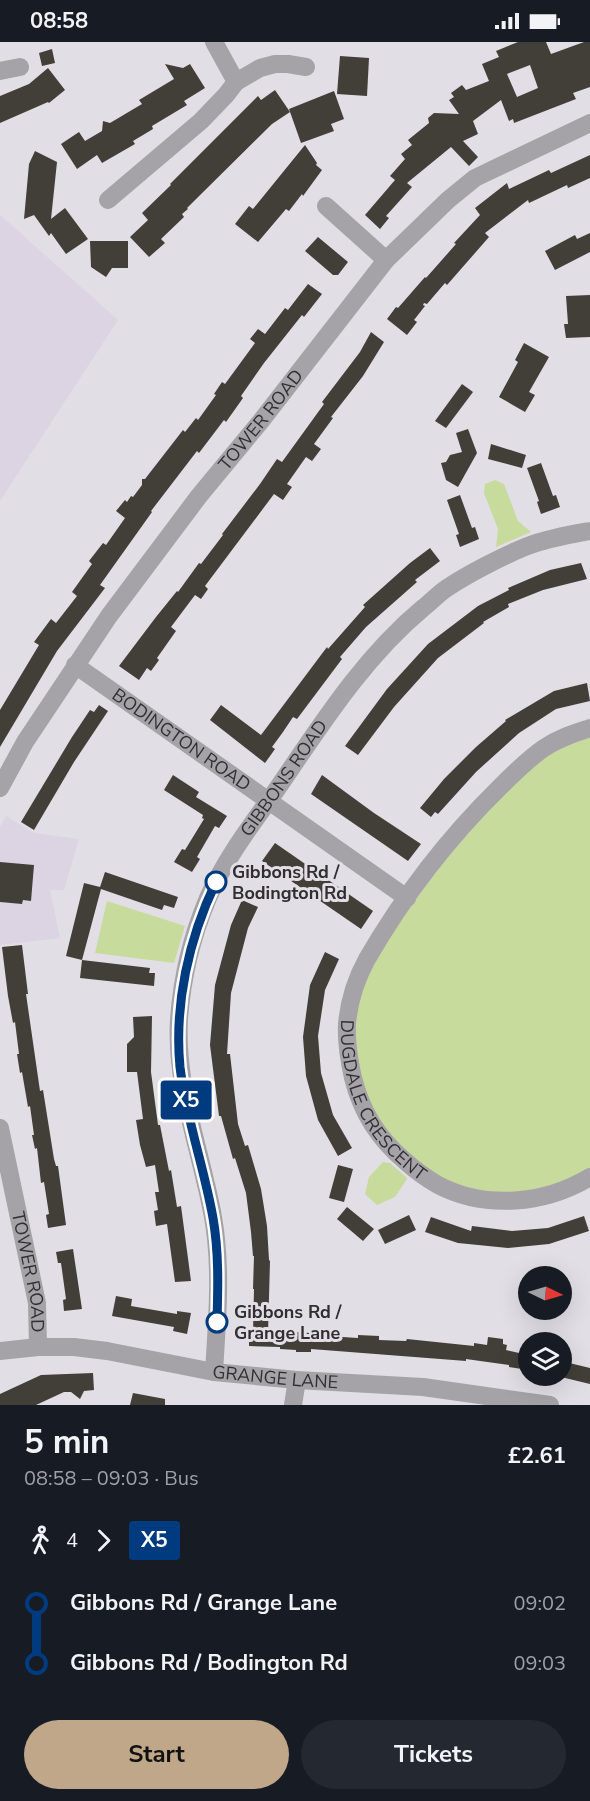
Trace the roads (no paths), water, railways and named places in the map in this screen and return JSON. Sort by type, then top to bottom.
[{"type":"street","points":[[214,42],[236,81]]},
{"type":"street","points":[[108,200],[201,121],[236,81],[275,64],[288,63],[306,67]]},
{"type":"street","points":[[0,71],[20,67]]},
{"type":"street","name":"TOWER ROAD","points":[[0,788],[25,742],[110,616],[199,496],[261,421],[386,260],[448,200],[476,178],[590,123]]},
{"type":"street","points":[[326,206],[386,260]]},
{"type":"street","name":"GIBBONS ROAD","points":[[214,1372],[218,1258],[211,1209],[183,1087],[179,1019],[186,968],[208,897],[232,854],[268,801],[361,670],[382,646],[423,607],[447,588],[526,547],[590,531]]},
{"type":"street","name":"BODINGTON ROAD","points":[[75,665],[407,897]]},
{"type":"street","name":"DUGDALE CRESCENT","points":[[590,728],[567,735],[544,748],[523,764],[472,815],[407,897],[366,960],[352,994],[347,1025],[348,1058],[358,1096],[375,1130],[386,1145],[429,1179],[454,1192],[471,1197],[490,1200],[522,1200],[541,1198],[560,1192],[590,1177]]},
{"type":"street","name":"TOWER ROAD","points":[[1,1136],[37,1303],[38,1347]]},
{"type":"street","name":"GRANGE LANE","points":[[0,1351],[38,1347],[74,1347],[107,1351],[214,1372],[297,1380],[423,1386],[550,1405]]},
{"type":"street","points":[[293,1405],[297,1380]]},
{"type":"place","name":"Gibbons Rd / Bodington Rd","points":[[216,882]]},
{"type":"place","name":"Gibbons Rd / Grange Lane","points":[[217,1322]]}]
